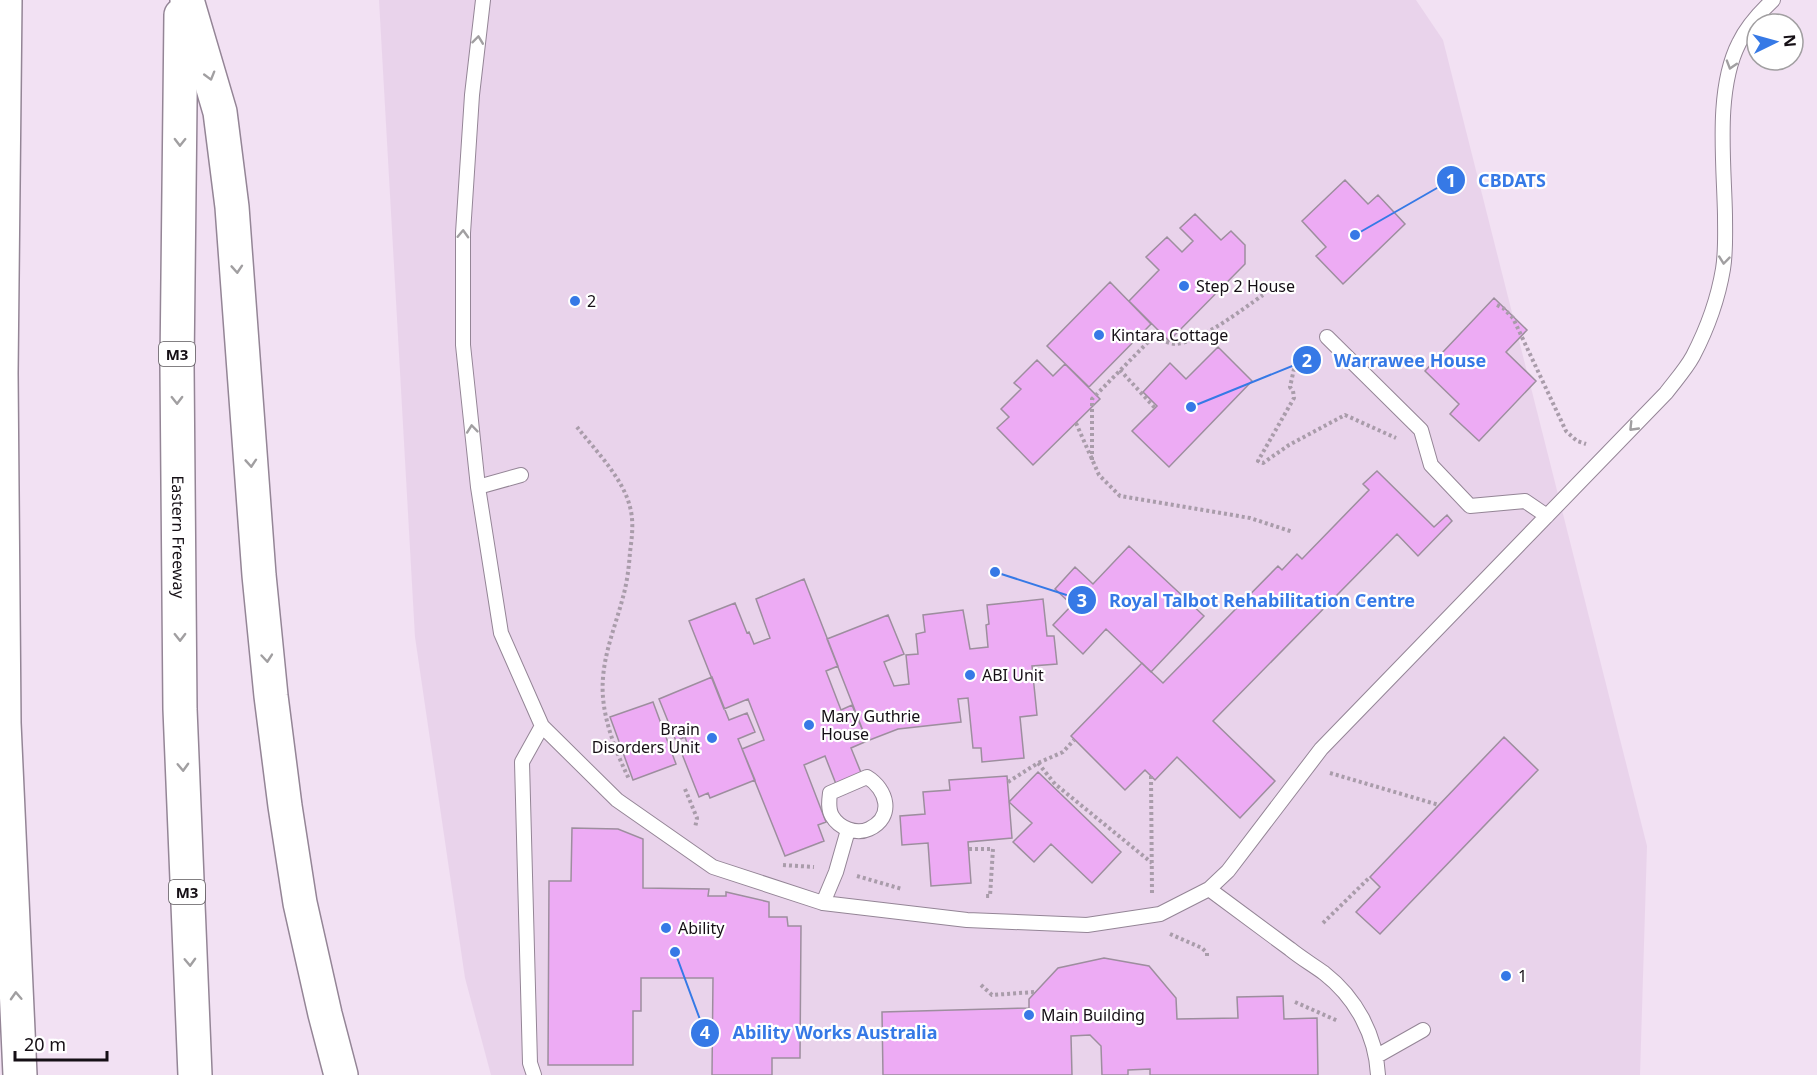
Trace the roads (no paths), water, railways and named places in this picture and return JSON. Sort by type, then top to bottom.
[{"type":"highway","points":[[5,0],[0,374],[4,723],[20,1075]]},
{"type":"highway","name":"Eastern Freeway","points":[[181,0],[177,366],[180,685],[195,1075]]},
{"type":"highway","points":[[187,0],[220,112],[232,207],[260,575],[271,696],[285,806],[300,903],[341,1075]]},
{"type":"lane","points":[[483,0],[472,95],[463,233],[463,345],[478,487],[501,633],[542,726],[617,800],[713,867],[824,903],[967,920],[1087,925],[1160,914],[1209,890],[1247,848],[1321,748],[1666,393],[1692,357],[1708,322],[1723,268],[1726,244],[1724,116],[1725,87],[1730,63],[1739,41],[1773,0]]},
{"type":"lane","points":[[1328,337],[1421,430],[1431,465],[1470,506],[1525,501],[1546,516]]},
{"type":"lane","points":[[478,487],[521,475]]},
{"type":"lane","points":[[534,1075],[530,1063],[522,762],[542,726]]},
{"type":"lane","points":[[867,777],[877,783],[883,791],[884,813],[878,823],[869,829],[848,830],[838,824],[831,815],[830,793],[867,777]]},
{"type":"lane","points":[[824,903],[848,830]]},
{"type":"lane","points":[[1209,890],[1325,974],[1346,994],[1357,1009],[1371,1037],[1377,1056],[1378,1075]]},
{"type":"lane","points":[[1377,1056],[1423,1030]]},
{"type":"place","name":"CBDATS","points":[[1355,235]]},
{"type":"place","name":"Step 2 House","points":[[1184,286]]},
{"type":"place","name":"2","points":[[575,301]]},
{"type":"place","name":"Kintara Cottage","points":[[1099,335]]},
{"type":"place","name":"Warrawee House","points":[[1191,407]]},
{"type":"place","name":"Royal Talbot Rehabilitation Centre","points":[[995,572]]},
{"type":"place","name":"ABI Unit","points":[[970,675]]},
{"type":"place","name":"Mary Guthrie House","points":[[809,725]]},
{"type":"place","name":"Brain Disorders Unit","points":[[712,738]]},
{"type":"place","name":"Ability","points":[[666,928]]},
{"type":"place","name":"Ability Works Australia","points":[[675,952]]},
{"type":"place","name":"1","points":[[1506,976]]},
{"type":"place","name":"Main Building","points":[[1029,1015]]}]
